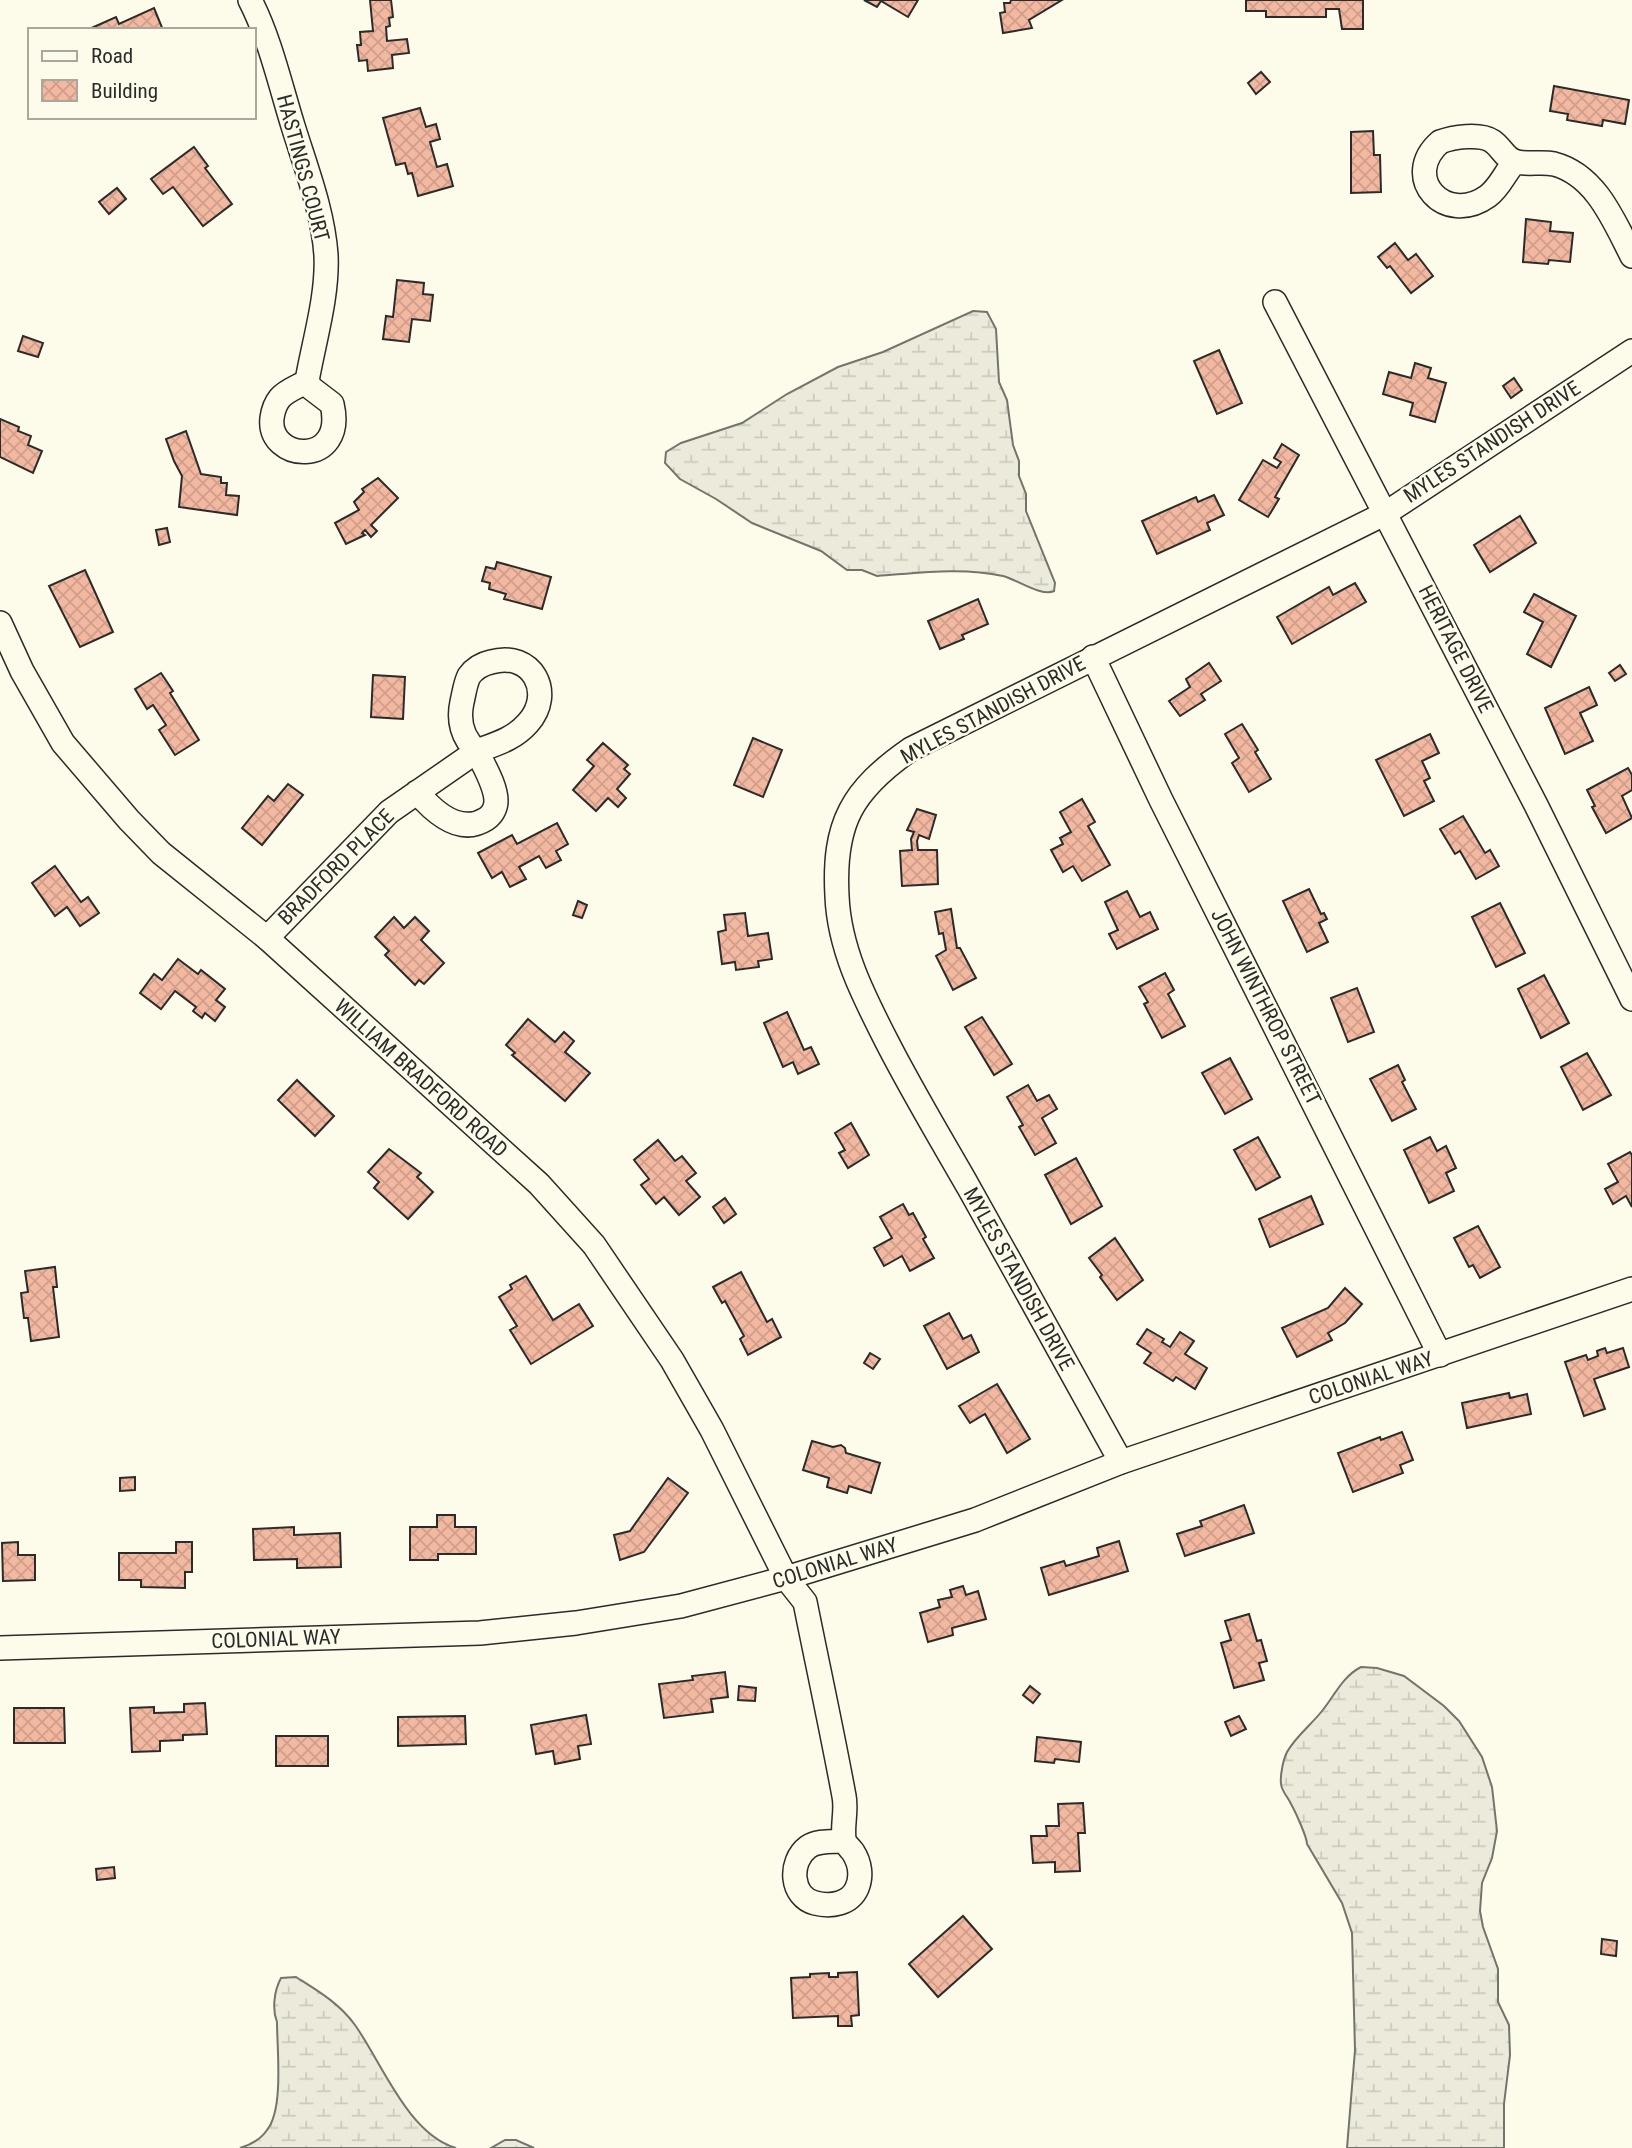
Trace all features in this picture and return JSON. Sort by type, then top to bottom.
[{"type":"street","name":"HASTINGS COURT","points":[[250,0],[269,45],[324,237],[324,282],[307,381]]},
{"type":"street","points":[[1515,162],[1556,165],[1587,182],[1598,195],[1632,256]]},
{"type":"street","name":"HERITAGE DRIVE","points":[[1275,302],[1536,805],[1632,999]]},
{"type":"street","name":"MYLES STANDISH DRIVE","points":[[1121,1462],[904,1076],[860,989],[844,939],[837,897],[839,854],[844,825],[856,799],[875,776],[911,749],[1386,513],[1632,351]]},
{"type":"street","name":"WILLIAM BRADFORD ROAD","points":[[0,623],[22,671],[58,734],[101,789],[162,853],[267,938],[539,1184],[594,1245],[672,1360],[712,1430],[786,1578],[805,1602],[845,1801],[844,1841]]},
{"type":"street","name":"JOHN WINTHROP STREET","points":[[1093,657],[1161,800],[1440,1355]]},
{"type":"street","name":"BRADFORD PLACE","points":[[267,938],[382,818],[417,792],[477,751],[496,796],[495,808],[486,819],[469,824],[448,820],[434,811],[417,792]]},
{"type":"street","name":"COLONIAL WAY","points":[[0,1648],[480,1633],[681,1606],[786,1578],[975,1520],[1121,1462],[1632,1289]]},
{"type":"green space","points":[[973,311],[987,312],[996,329],[999,382],[1007,400],[1013,445],[1019,461],[1019,476],[1026,494],[1026,511],[1055,583],[1054,591],[1043,592],[988,573],[940,572],[877,576],[862,570],[847,570],[821,551],[752,523],[680,479],[665,463],[666,452],[681,443],[742,423],[787,394],[838,367],[883,352]]},
{"type":"green space","points":[[1361,1667],[1377,1668],[1404,1676],[1444,1706],[1459,1721],[1482,1757],[1492,1787],[1497,1831],[1492,1858],[1482,1883],[1480,1911],[1498,1969],[1498,2002],[1509,2025],[1510,2055],[1504,2104],[1504,2148],[1347,2148],[1355,2050],[1352,1933],[1342,1903],[1307,1844],[1298,1818],[1283,1790],[1281,1772],[1291,1746],[1344,1681]]},
{"type":"green space","points":[[296,1977],[328,1998],[349,2017],[410,2113],[439,2140],[456,2148],[240,2148],[262,2136],[276,2108],[278,2078],[275,1994],[281,1978]]},
{"type":"green space","points":[[505,2140],[516,2140],[534,2148],[491,2148]]},
{"type":"building","points":[[370,0],[391,0],[393,17],[389,18],[390,26],[386,27],[387,41],[407,39],[409,53],[392,55],[393,68],[368,71],[367,60],[359,61],[357,45],[361,45],[360,32],[373,31]]},
{"type":"building","points":[[864,0],[918,0],[908,17],[881,1],[877,7]]},
{"type":"building","points":[[1011,0],[1062,0],[1029,20],[1032,28],[1003,33],[1000,13],[1005,12],[1004,3],[1010,3]]},
{"type":"building","points":[[1246,0],[1363,0],[1363,29],[1342,29],[1339,9],[1326,9],[1326,17],[1266,17],[1266,11],[1246,11]]},
{"type":"building","points":[[154,8],[162,28],[91,28],[116,17],[119,24]]},
{"type":"building","points":[[1261,72],[1270,82],[1256,94],[1248,83]]},
{"type":"building","points":[[1554,86],[1629,100],[1625,124],[1603,120],[1602,126],[1567,120],[1568,114],[1550,111]]},
{"type":"building","points":[[420,108],[426,127],[436,124],[440,139],[430,142],[437,167],[447,164],[453,186],[418,196],[412,173],[408,174],[405,163],[396,165],[383,118]]},
{"type":"building","points":[[1373,131],[1374,155],[1380,155],[1381,192],[1351,193],[1351,132]]},
{"type":"building","points":[[194,147],[208,166],[205,168],[232,204],[203,226],[173,187],[163,194],[151,179]]},
{"type":"building","points":[[117,188],[126,199],[109,214],[99,202]]},
{"type":"building","points":[[1526,219],[1551,222],[1550,231],[1573,233],[1570,262],[1523,262]]},
{"type":"building","points":[[1395,243],[1408,260],[1416,254],[1433,276],[1411,293],[1390,266],[1387,268],[1378,257]]},
{"type":"building","points":[[397,280],[424,283],[423,294],[433,295],[430,321],[412,319],[409,342],[383,339],[386,316],[393,317]]},
{"type":"building","points":[[23,336],[43,343],[38,357],[18,351]]},
{"type":"building","points":[[1219,350],[1242,403],[1217,414],[1194,361]]},
{"type":"building","points":[[1415,363],[1431,368],[1428,378],[1446,383],[1435,422],[1410,415],[1413,403],[1383,394],[1389,372],[1411,378]]},
{"type":"building","points":[[1514,378],[1522,390],[1511,398],[1503,386]]},
{"type":"building","points":[[0,419],[19,427],[18,431],[31,436],[28,445],[42,451],[33,473],[0,457]]},
{"type":"building","points":[[186,431],[201,474],[221,477],[221,483],[227,483],[226,495],[239,496],[237,515],[179,507],[182,476],[166,439]]},
{"type":"building","points":[[1282,444],[1299,455],[1275,497],[1279,499],[1268,517],[1239,500],[1263,460],[1277,468],[1281,462],[1274,458]]},
{"type":"building","points":[[378,478],[398,498],[371,525],[377,531],[371,537],[365,530],[362,533],[365,535],[346,544],[335,523],[359,510],[354,502],[364,492],[362,489]]},
{"type":"building","points":[[1214,495],[1224,515],[1207,523],[1210,530],[1157,554],[1142,521],[1196,497],[1198,502]]},
{"type":"building","points":[[1520,516],[1536,543],[1490,572],[1474,545]]},
{"type":"building","points":[[167,528],[170,542],[159,545],[156,530]]},
{"type":"building","points":[[497,562],[551,577],[542,609],[504,599],[506,594],[489,589],[490,583],[482,581],[486,567],[495,569]]},
{"type":"building","points":[[85,570],[113,632],[80,647],[49,586]]},
{"type":"building","points":[[1355,583],[1366,602],[1292,644],[1277,617],[1329,587],[1333,595]]},
{"type":"building","points":[[1534,594],[1576,616],[1551,667],[1527,654],[1543,622],[1524,612]]},
{"type":"building","points":[[978,599],[988,624],[962,635],[964,639],[940,649],[928,621]]},
{"type":"building","points":[[1209,663],[1221,681],[1201,694],[1205,700],[1180,716],[1169,701],[1190,687],[1186,679]]},
{"type":"building","points":[[1620,665],[1626,674],[1615,681],[1609,673]]},
{"type":"building","points":[[161,673],[199,740],[175,755],[159,730],[166,725],[153,705],[147,709],[135,689]]},
{"type":"building","points":[[373,675],[405,677],[403,719],[371,717]]},
{"type":"building","points":[[1589,687],[1597,705],[1580,713],[1593,741],[1565,754],[1545,708]]},
{"type":"building","points":[[1242,724],[1271,779],[1249,792],[1232,763],[1239,758],[1225,734]]},
{"type":"building","points":[[1430,734],[1439,753],[1422,761],[1430,778],[1424,781],[1434,801],[1404,816],[1376,760]]},
{"type":"building","points":[[753,738],[782,750],[763,797],[734,785]]},
{"type":"building","points":[[603,743],[628,765],[624,769],[630,774],[617,789],[626,798],[618,807],[608,798],[596,811],[573,790],[594,766],[587,760]]},
{"type":"building","points":[[1628,768],[1632,775],[1632,790],[1622,796],[1632,818],[1606,833],[1592,807],[1595,806],[1587,790]]},
{"type":"building","points":[[288,784],[303,795],[262,845],[242,828],[268,796],[274,801]]},
{"type":"building","points":[[1082,799],[1095,822],[1088,826],[1110,865],[1082,881],[1073,866],[1063,872],[1051,850],[1063,844],[1060,838],[1071,832],[1060,812]]},
{"type":"building","points":[[917,809],[936,815],[929,839],[919,835],[917,841],[918,850],[937,850],[938,884],[902,886],[900,851],[912,850],[911,839],[914,832],[907,830]]},
{"type":"building","points":[[1463,816],[1485,853],[1490,850],[1499,866],[1476,879],[1460,851],[1455,854],[1440,829]]},
{"type":"building","points":[[557,823],[568,844],[556,851],[561,860],[546,868],[539,856],[519,867],[526,879],[510,887],[502,872],[492,878],[478,853],[512,835],[517,844]]},
{"type":"building","points":[[55,866],[81,902],[88,897],[99,913],[80,926],[67,907],[55,916],[32,883]]},
{"type":"building","points":[[1309,889],[1321,914],[1324,913],[1327,919],[1319,923],[1328,942],[1307,952],[1283,901]]},
{"type":"building","points":[[1127,891],[1140,917],[1150,912],[1158,929],[1117,949],[1109,934],[1118,930],[1105,902]]},
{"type":"building","points":[[578,901],[587,905],[582,918],[573,915]]},
{"type":"building","points":[[1500,903],[1525,953],[1496,967],[1472,917]]},
{"type":"building","points":[[951,909],[957,948],[960,948],[976,978],[953,990],[936,956],[946,950],[943,933],[939,934],[935,912]]},
{"type":"building","points":[[745,913],[748,936],[768,933],[772,959],[758,961],[759,967],[736,970],[735,962],[722,964],[718,932],[726,930],[724,915]]},
{"type":"building","points":[[394,917],[404,928],[415,917],[429,931],[421,940],[444,963],[424,984],[419,980],[415,985],[385,955],[389,951],[375,937]]},
{"type":"building","points":[[178,959],[198,974],[201,970],[225,989],[216,1000],[225,1007],[215,1021],[205,1013],[202,1018],[193,1011],[196,1007],[175,991],[161,1009],[140,993],[154,974],[162,980]]},
{"type":"building","points":[[1165,973],[1174,990],[1168,994],[1185,1026],[1162,1038],[1144,1004],[1148,1002],[1139,987]]},
{"type":"building","points":[[1544,975],[1569,1023],[1541,1038],[1518,989]]},
{"type":"building","points":[[1357,988],[1374,1032],[1348,1042],[1331,998]]},
{"type":"building","points":[[787,1012],[804,1050],[811,1047],[819,1064],[798,1074],[793,1062],[783,1067],[764,1023]]},
{"type":"building","points":[[982,1017],[1012,1064],[994,1075],[965,1027]]},
{"type":"building","points":[[528,1019],[555,1042],[564,1032],[574,1041],[565,1052],[590,1073],[565,1101],[512,1055],[515,1053],[506,1045]]},
{"type":"building","points":[[1587,1053],[1611,1095],[1583,1110],[1561,1067]]},
{"type":"building","points":[[1230,1058],[1252,1099],[1225,1114],[1202,1073]]},
{"type":"building","points":[[1398,1065],[1405,1080],[1402,1082],[1416,1109],[1392,1121],[1370,1079]]},
{"type":"building","points":[[297,1080],[334,1116],[315,1136],[278,1100]]},
{"type":"building","points":[[1028,1085],[1037,1101],[1049,1095],[1057,1109],[1042,1118],[1056,1143],[1035,1155],[1019,1127],[1023,1125],[1007,1097]]},
{"type":"building","points":[[851,1123],[869,1155],[848,1168],[839,1153],[845,1150],[835,1133]]},
{"type":"building","points":[[1258,1137],[1280,1177],[1256,1190],[1234,1150]]},
{"type":"building","points":[[1430,1137],[1437,1151],[1446,1146],[1456,1168],[1446,1173],[1454,1191],[1429,1203],[1404,1150]]},
{"type":"building","points":[[658,1140],[675,1161],[682,1156],[696,1173],[686,1181],[700,1197],[679,1215],[664,1197],[656,1204],[641,1185],[649,1179],[634,1160]]},
{"type":"building","points":[[389,1149],[421,1173],[417,1177],[433,1192],[408,1219],[374,1188],[379,1182],[368,1172]]},
{"type":"building","points":[[1630,1152],[1632,1207],[1626,1196],[1613,1204],[1605,1189],[1618,1182],[1608,1164]]},
{"type":"building","points":[[1076,1158],[1102,1206],[1071,1224],[1045,1175]]},
{"type":"building","points":[[1311,1196],[1323,1224],[1270,1247],[1259,1219]]},
{"type":"building","points":[[725,1198],[736,1214],[724,1223],[713,1207]]},
{"type":"building","points":[[903,1204],[909,1215],[913,1213],[934,1258],[910,1271],[902,1256],[884,1266],[874,1248],[892,1238],[880,1217]]},
{"type":"building","points":[[1478,1226],[1500,1267],[1480,1278],[1473,1265],[1469,1267],[1454,1238]]},
{"type":"building","points":[[1115,1238],[1143,1280],[1117,1300],[1089,1258]]},
{"type":"building","points":[[55,1267],[57,1287],[53,1287],[59,1337],[31,1341],[28,1318],[24,1318],[21,1293],[28,1292],[25,1271]]},
{"type":"building","points":[[741,1272],[767,1322],[772,1319],[781,1337],[748,1355],[740,1339],[744,1336],[725,1301],[722,1303],[713,1287]]},
{"type":"building","points":[[526,1276],[553,1320],[579,1304],[593,1326],[531,1364],[510,1330],[517,1326],[499,1297],[512,1289],[510,1285]]},
{"type":"building","points":[[1345,1288],[1362,1304],[1345,1323],[1328,1333],[1332,1340],[1297,1357],[1282,1328],[1328,1308]]},
{"type":"building","points":[[949,1313],[963,1339],[971,1335],[979,1352],[947,1369],[924,1326]]},
{"type":"building","points":[[1147,1329],[1164,1339],[1162,1342],[1170,1347],[1180,1332],[1194,1341],[1185,1354],[1207,1368],[1195,1389],[1176,1377],[1173,1381],[1144,1363],[1151,1353],[1137,1344]]},
{"type":"building","points":[[1605,1348],[1607,1353],[1623,1348],[1629,1367],[1594,1379],[1605,1409],[1584,1416],[1565,1362],[1586,1355],[1588,1360],[1598,1356],[1597,1351]]},
{"type":"building","points":[[870,1353],[880,1359],[873,1369],[864,1363]]},
{"type":"building","points":[[997,1384],[1030,1439],[1007,1453],[985,1414],[970,1423],[959,1406]]},
{"type":"building","points":[[1509,1393],[1510,1398],[1527,1394],[1531,1414],[1467,1428],[1462,1403]]},
{"type":"building","points":[[1402,1432],[1413,1460],[1400,1465],[1403,1473],[1353,1492],[1338,1453],[1380,1437],[1381,1440]]},
{"type":"building","points":[[812,1441],[833,1447],[841,1445],[846,1453],[880,1463],[871,1493],[849,1486],[847,1493],[827,1487],[829,1478],[803,1470]]},
{"type":"building","points":[[135,1477],[135,1490],[120,1491],[120,1478]]},
{"type":"building","points":[[668,1478],[688,1493],[644,1552],[620,1560],[614,1535],[630,1531]]},
{"type":"building","points":[[1244,1505],[1254,1533],[1185,1556],[1177,1534],[1202,1526],[1200,1521]]},
{"type":"building","points":[[437,1515],[455,1515],[455,1527],[476,1527],[476,1554],[438,1554],[438,1560],[410,1560],[410,1527],[437,1527]]},
{"type":"building","points":[[294,1527],[294,1535],[340,1533],[341,1567],[297,1568],[297,1559],[254,1560],[253,1529]]},
{"type":"building","points":[[1119,1541],[1128,1571],[1049,1595],[1041,1568],[1064,1561],[1066,1566],[1099,1556],[1097,1548]]},
{"type":"building","points":[[18,1542],[18,1555],[35,1555],[35,1580],[3,1581],[2,1543]]},
{"type":"building","points":[[176,1542],[192,1542],[192,1572],[185,1572],[185,1588],[141,1587],[141,1580],[119,1580],[119,1553],[176,1553]]},
{"type":"building","points":[[963,1586],[966,1595],[978,1591],[986,1619],[952,1628],[953,1635],[928,1642],[920,1613],[940,1607],[938,1600],[952,1597],[950,1590]]},
{"type":"building","points":[[1249,1614],[1257,1641],[1261,1640],[1267,1661],[1259,1663],[1264,1680],[1234,1688],[1221,1643],[1231,1640],[1225,1621]]},
{"type":"building","points":[[725,1672],[728,1697],[711,1699],[713,1712],[664,1718],[659,1684],[693,1680],[692,1676]]},
{"type":"building","points":[[739,1686],[756,1688],[755,1701],[738,1700]]},
{"type":"building","points":[[1030,1686],[1040,1694],[1033,1703],[1023,1695]]},
{"type":"building","points":[[205,1703],[207,1734],[183,1735],[183,1740],[160,1741],[160,1751],[132,1752],[130,1708],[154,1707],[154,1713],[184,1712],[184,1704]]},
{"type":"building","points":[[14,1708],[64,1708],[65,1743],[14,1743]]},
{"type":"building","points":[[586,1715],[591,1744],[578,1746],[580,1759],[555,1764],[553,1751],[536,1754],[531,1725]]},
{"type":"building","points":[[465,1716],[466,1744],[398,1746],[398,1717]]},
{"type":"building","points":[[1239,1716],[1246,1729],[1231,1736],[1225,1722]]},
{"type":"building","points":[[276,1736],[328,1736],[328,1766],[276,1766]]},
{"type":"building","points":[[1037,1737],[1081,1742],[1079,1762],[1055,1759],[1054,1763],[1035,1761]]},
{"type":"building","points":[[1083,1803],[1085,1833],[1078,1833],[1080,1871],[1055,1872],[1055,1862],[1033,1863],[1031,1836],[1047,1836],[1046,1826],[1059,1826],[1058,1804]]},
{"type":"building","points":[[114,1867],[115,1878],[97,1880],[96,1869]]},
{"type":"building","points":[[963,1916],[992,1949],[938,1997],[909,1964]]},
{"type":"building","points":[[1602,1939],[1617,1941],[1616,1956],[1601,1954]]},
{"type":"building","points":[[857,1972],[859,2015],[851,2016],[852,2026],[838,2026],[838,2016],[793,2018],[791,1978],[829,1973],[829,1977],[838,1977],[838,1973]]}]
